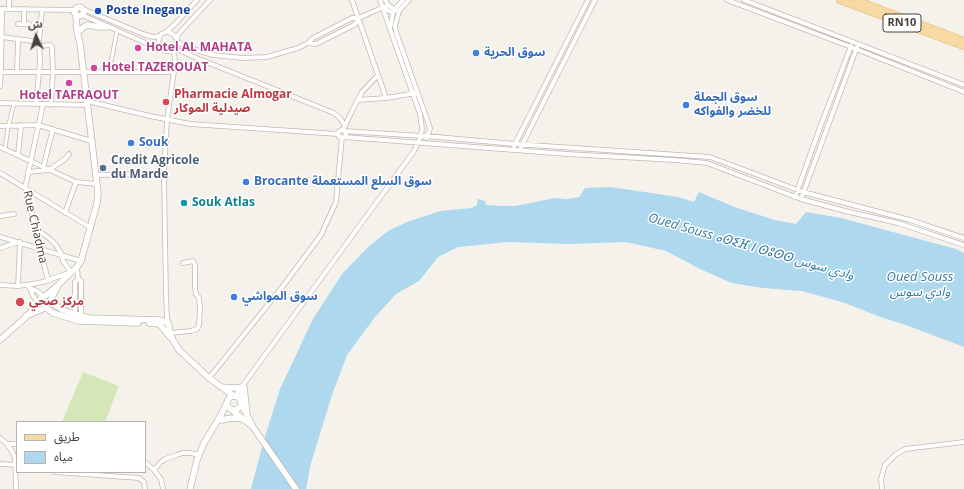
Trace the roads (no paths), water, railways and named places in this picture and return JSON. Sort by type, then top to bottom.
[{"type":"main road","name":"RN10","points":[[840,0],[964,46]]},
{"type":"main road","name":"RN10","points":[[855,0],[964,41]]},
{"type":"street","points":[[9,0],[9,9]]},
{"type":"street","points":[[0,86],[2,37],[1,9],[79,12],[153,37],[160,36],[166,32],[197,0]]},
{"type":"street","points":[[210,0],[178,35],[174,48],[175,61],[168,120],[164,174],[166,322],[168,333],[178,350],[209,378],[237,399],[245,418]]},
{"type":"street","points":[[352,0],[386,98]]},
{"type":"street","points":[[380,0],[415,94],[430,128],[437,137]]},
{"type":"street","points":[[384,0],[396,12]]},
{"type":"street","points":[[390,29],[396,12],[403,0]]},
{"type":"street","points":[[409,0],[396,12],[396,32],[420,114],[422,128],[420,142]]},
{"type":"street","points":[[513,150],[588,0]]},
{"type":"street","points":[[520,151],[522,144],[595,0]]},
{"type":"street","points":[[727,0],[964,92]]},
{"type":"street","points":[[744,0],[964,85]]},
{"type":"street","points":[[77,1],[81,30],[80,43]]},
{"type":"street","points":[[166,32],[171,33],[177,41],[193,49],[213,55],[243,58],[267,57],[298,48],[308,43],[313,38],[352,18],[358,18],[388,5]]},
{"type":"street","points":[[383,8],[396,12]]},
{"type":"street","points":[[18,24],[27,24],[24,9]]},
{"type":"street","points":[[36,104],[42,10]]},
{"type":"street","points":[[79,12],[108,27],[155,47],[166,51],[174,48],[334,113],[340,118],[345,129]]},
{"type":"street","points":[[0,340],[26,316],[38,303],[40,298],[44,297],[77,267],[81,261],[91,228],[98,193],[91,141],[88,103],[77,30],[79,12]]},
{"type":"street","points":[[308,43],[316,44],[354,25],[358,18]]},
{"type":"street","points":[[81,30],[87,25],[108,27]]},
{"type":"street","points":[[576,25],[581,27]]},
{"type":"street","points":[[109,73],[117,31]]},
{"type":"street","points":[[160,36],[158,43],[161,48]]},
{"type":"street","points":[[2,37],[50,45],[52,47],[51,104]]},
{"type":"street","points":[[17,72],[18,39]]},
{"type":"street","points":[[795,197],[853,42]]},
{"type":"street","points":[[801,199],[858,44]]},
{"type":"street","points":[[1,72],[173,72]]},
{"type":"street","points":[[345,129],[362,92],[378,75]]},
{"type":"street","points":[[358,100],[415,94]]},
{"type":"street","points":[[0,104],[88,103],[190,124],[520,151],[706,163],[801,199],[903,224],[964,245]]},
{"type":"street","points":[[5,149],[14,104]]},
{"type":"street","name":"Rue Chiadma","points":[[43,104],[25,188],[48,280]]},
{"type":"street","points":[[18,155],[21,125]]},
{"type":"street","points":[[0,126],[38,125],[91,141]]},
{"type":"street","points":[[215,425],[232,410],[238,409],[237,399],[244,386],[414,150],[420,142],[428,136],[430,128]]},
{"type":"street","points":[[209,378],[283,286],[321,235],[336,202],[341,136],[340,130],[345,129],[515,144],[710,157],[803,192],[910,220],[964,238]]},
{"type":"street","points":[[44,168],[53,130]]},
{"type":"street","points":[[0,147],[76,182],[96,184]]},
{"type":"street","points":[[28,172],[49,170],[65,159],[69,154]]},
{"type":"street","points":[[0,173],[91,228]]},
{"type":"street","points":[[95,175],[164,174]]},
{"type":"street","points":[[65,213],[76,182]]},
{"type":"street","points":[[0,216],[14,214]]},
{"type":"street","points":[[37,232],[42,233],[56,245],[62,255],[63,261],[71,272]]},
{"type":"street","points":[[0,236],[81,261]]},
{"type":"street","points":[[0,248],[20,242]]},
{"type":"street","points":[[18,286],[20,242]]},
{"type":"street","points":[[168,333],[191,331],[197,329],[199,325],[200,308],[199,298],[196,294],[195,288],[195,265],[193,262],[183,263]]},
{"type":"street","points":[[77,267],[78,279],[81,281],[78,315]]},
{"type":"street","points":[[0,285],[28,286],[71,272]]},
{"type":"street","points":[[26,316],[49,306],[58,285]]},
{"type":"street","points":[[28,286],[41,307],[52,313],[79,321],[166,322]]},
{"type":"street","points":[[28,286],[63,310],[89,318],[159,320],[166,322]]},
{"type":"street","points":[[220,386],[235,388],[244,386]]},
{"type":"street","points":[[220,386],[228,408],[245,418],[253,427],[296,489]]},
{"type":"street","points":[[244,386],[245,418]]},
{"type":"street","points":[[190,489],[204,443],[221,415],[229,398],[237,399]]},
{"type":"street","points":[[221,420],[245,418]]},
{"type":"street","points":[[0,438],[7,444],[15,458],[16,489]]},
{"type":"street","points":[[882,489],[881,479],[885,465],[905,449],[964,442]]},
{"type":"street","points":[[7,444],[16,444]]},
{"type":"street","points":[[154,470],[164,459],[182,453],[200,454]]},
{"type":"street","points":[[146,463],[161,479],[163,489]]},
{"type":"street","points":[[0,464],[16,464]]},
{"type":"street","points":[[69,473],[139,478],[144,482],[145,489]]},
{"type":"water","name":"Oued Souss وادي سوس","points":[[611,187],[678,197],[694,202],[699,192],[737,208],[775,220],[796,224],[806,212],[841,218],[956,249],[964,253],[964,347],[845,303],[802,291],[763,288],[732,283],[702,270],[666,251],[626,242],[569,244],[508,242],[458,247],[438,257],[419,281],[396,294],[375,317],[347,355],[332,395],[311,463],[306,489],[251,489],[263,443],[280,389],[313,319],[342,274],[368,247],[388,231],[407,222],[440,211],[472,208],[477,205],[478,199],[485,201],[486,205],[515,206],[555,198],[567,199],[579,197],[585,188]]},
{"type":"place","name":"Poste Inegane","points":[[98,11]]},
{"type":"place","name":"Hotel AL MAHATA","points":[[138,48]]},
{"type":"place","name":"سوق الحرية","points":[[476,53]]},
{"type":"place","name":"Hotel TAZEROUAT","points":[[94,68]]},
{"type":"place","name":"Hotel TAFRAOUT","points":[[69,83]]},
{"type":"place","name":"Pharmacie Almogar صيدلية الموكار","points":[[166,102]]},
{"type":"place","name":"سوق الجملة للخضر والفواكه","points":[[686,105]]},
{"type":"place","name":"Souk","points":[[131,143]]},
{"type":"place","name":"Credit Agricole du Marde","points":[[103,168]]},
{"type":"place","name":"Brocante سوق السلع المستعملة","points":[[246,182]]},
{"type":"place","name":"Souk Atlas","points":[[184,203]]},
{"type":"place","name":"سوق المواشي","points":[[234,297]]},
{"type":"place","name":"مركز صحي","points":[[20,302]]},
{"type":"water label","name":"Oued Souss ⴰⵙⵉⴼ ⵏ ⵙⵓⵙⵙ وادي سوس","points":[[751,247]]}]
